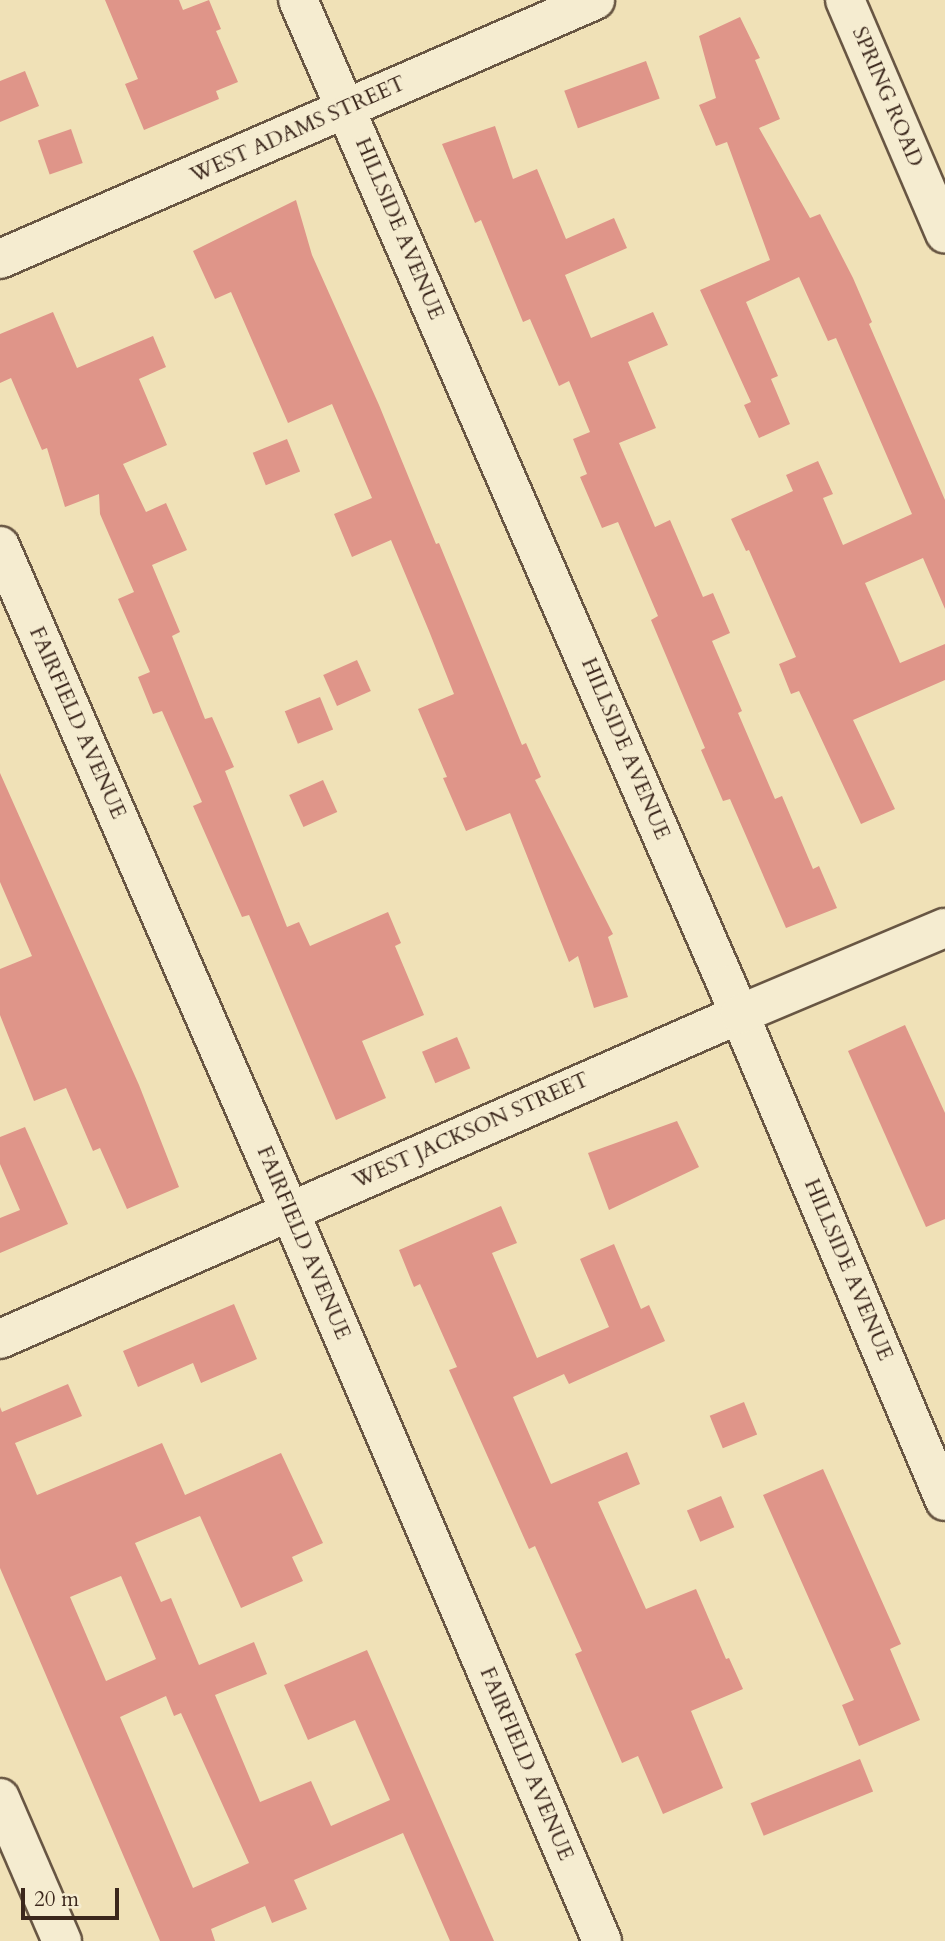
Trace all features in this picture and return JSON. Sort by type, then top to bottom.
[{"type":"street","name":"HILLSIDE AVENUE","points":[[299,0],[740,1014],[945,1501]]},
{"type":"street","name":"WEST ADAMS STREET","points":[[0,259],[595,0]]},
{"type":"street","name":"SPRING ROAD","points":[[845,0],[945,233]]},
{"type":"street","name":"FAIRFIELD AVENUE","points":[[0,546],[289,1210],[602,1941]]},
{"type":"street","name":"WEST JACKSON STREET","points":[[0,1339],[289,1210],[945,928]]},
{"type":"street","points":[[0,1798],[62,1941]]},
{"type":"building","points":[[105,0],[179,0],[183,10],[209,0],[221,29],[216,31],[238,82],[216,91],[219,99],[144,130],[125,84],[138,79]]},
{"type":"building","points":[[740,17],[760,58],[755,60],[780,119],[759,128],[810,218],[820,214],[853,278],[872,322],[869,324],[945,500],[945,609],[923,558],[865,583],[900,663],[945,644],[945,680],[853,720],[895,809],[861,824],[799,691],[791,694],[779,664],[796,657],[749,550],[746,551],[731,519],[793,491],[786,475],[818,461],[833,494],[823,498],[843,545],[912,514],[836,338],[828,341],[799,277],[746,302],[778,376],[771,379],[790,424],[759,438],[744,405],[751,402],[700,290],[770,260],[727,142],[716,146],[699,105],[716,98],[699,36]]},
{"type":"building","points":[[646,61],[660,99],[578,128],[564,91]]},
{"type":"building","points":[[25,71],[39,106],[0,122],[0,81]]},
{"type":"building","points":[[495,126],[513,179],[537,169],[566,239],[614,218],[627,248],[565,275],[591,338],[653,312],[668,345],[628,362],[656,428],[619,443],[655,527],[670,520],[703,597],[713,593],[730,633],[712,641],[742,711],[738,713],[775,799],[782,796],[813,869],[819,866],[837,908],[786,928],[730,799],[723,801],[701,750],[705,748],[651,620],[658,616],[618,522],[602,528],[580,477],[587,474],[573,439],[590,432],[569,381],[559,386],[530,319],[523,322],[481,220],[475,223],[442,144]]},
{"type":"building","points":[[71,129],[83,163],[50,174],[38,140]]},
{"type":"building","points":[[296,200],[312,255],[379,405],[436,544],[439,543],[522,745],[526,743],[541,777],[535,780],[613,934],[608,937],[628,997],[594,1008],[578,956],[569,962],[510,813],[466,831],[418,709],[454,694],[429,631],[391,540],[352,557],[334,514],[372,498],[332,404],[288,423],[231,292],[215,299],[193,251]]},
{"type":"building","points":[[53,312],[77,368],[153,336],[166,367],[139,379],[167,445],[123,464],[146,512],[166,503],[187,550],[152,565],[180,632],[172,636],[205,719],[212,717],[234,767],[225,771],[287,927],[299,922],[310,946],[388,912],[401,943],[395,946],[424,1015],[362,1041],[386,1098],[336,1120],[249,915],[242,917],[193,806],[202,802],[162,711],[153,714],[138,677],[150,672],[118,599],[134,592],[100,514],[99,494],[65,507],[47,448],[42,450],[11,378],[0,383],[0,334]]},
{"type":"building","points":[[287,439],[300,471],[266,485],[253,453]]},
{"type":"building","points":[[357,660],[371,691],[337,706],[323,675]]},
{"type":"building","points":[[320,697],[333,729],[298,744],[285,711]]},
{"type":"building","points":[[0,773],[139,1085],[179,1187],[127,1209],[100,1148],[93,1151],[66,1088],[34,1101],[0,1015],[0,969],[32,956],[0,882]]},
{"type":"building","points":[[323,780],[337,812],[303,827],[289,795]]},
{"type":"building","points":[[905,1025],[945,1113],[945,1219],[926,1227],[848,1051]]},
{"type":"building","points":[[457,1037],[470,1068],[435,1083],[422,1052]]},
{"type":"building","points":[[677,1121],[699,1167],[609,1210],[588,1153]]},
{"type":"building","points":[[25,1127],[68,1224],[0,1253],[0,1218],[20,1210],[0,1164],[0,1137]]},
{"type":"building","points":[[501,1206],[517,1243],[492,1253],[537,1358],[609,1327],[580,1259],[614,1244],[641,1309],[649,1305],[665,1341],[569,1384],[564,1374],[513,1397],[551,1484],[627,1452],[640,1484],[598,1502],[646,1609],[696,1589],[726,1659],[729,1658],[743,1689],[691,1711],[723,1788],[663,1814],[638,1756],[622,1763],[575,1654],[582,1651],[535,1546],[529,1549],[449,1370],[457,1367],[420,1284],[414,1287],[399,1250]]},
{"type":"building","points":[[234,1304],[257,1359],[201,1383],[193,1363],[138,1387],[123,1351]]},
{"type":"building","points":[[68,1384],[82,1416],[15,1443],[37,1495],[162,1443],[185,1495],[281,1453],[323,1543],[292,1557],[303,1581],[241,1608],[200,1516],[135,1543],[161,1602],[171,1598],[199,1665],[254,1642],[267,1674],[215,1695],[260,1802],[311,1781],[331,1826],[390,1800],[355,1720],[308,1740],[284,1685],[367,1650],[494,1941],[450,1941],[403,1833],[294,1880],[307,1909],[272,1923],[265,1906],[211,1929],[215,1941],[160,1941],[0,1568],[0,1407],[2,1412]],"holes":[[[121,1576],[156,1659],[106,1681],[70,1597]],[[166,1696],[174,1716],[181,1713],[249,1863],[193,1888],[120,1717]]]},
{"type":"building","points":[[744,1402],[757,1434],[723,1448],[710,1416]]},
{"type":"building","points":[[823,1469],[901,1644],[890,1649],[920,1720],[859,1746],[842,1705],[854,1700],[763,1495]]},
{"type":"building","points":[[721,1496],[734,1527],[700,1542],[687,1510]]},
{"type":"building","points":[[860,1759],[873,1791],[764,1836],[751,1803]]}]
